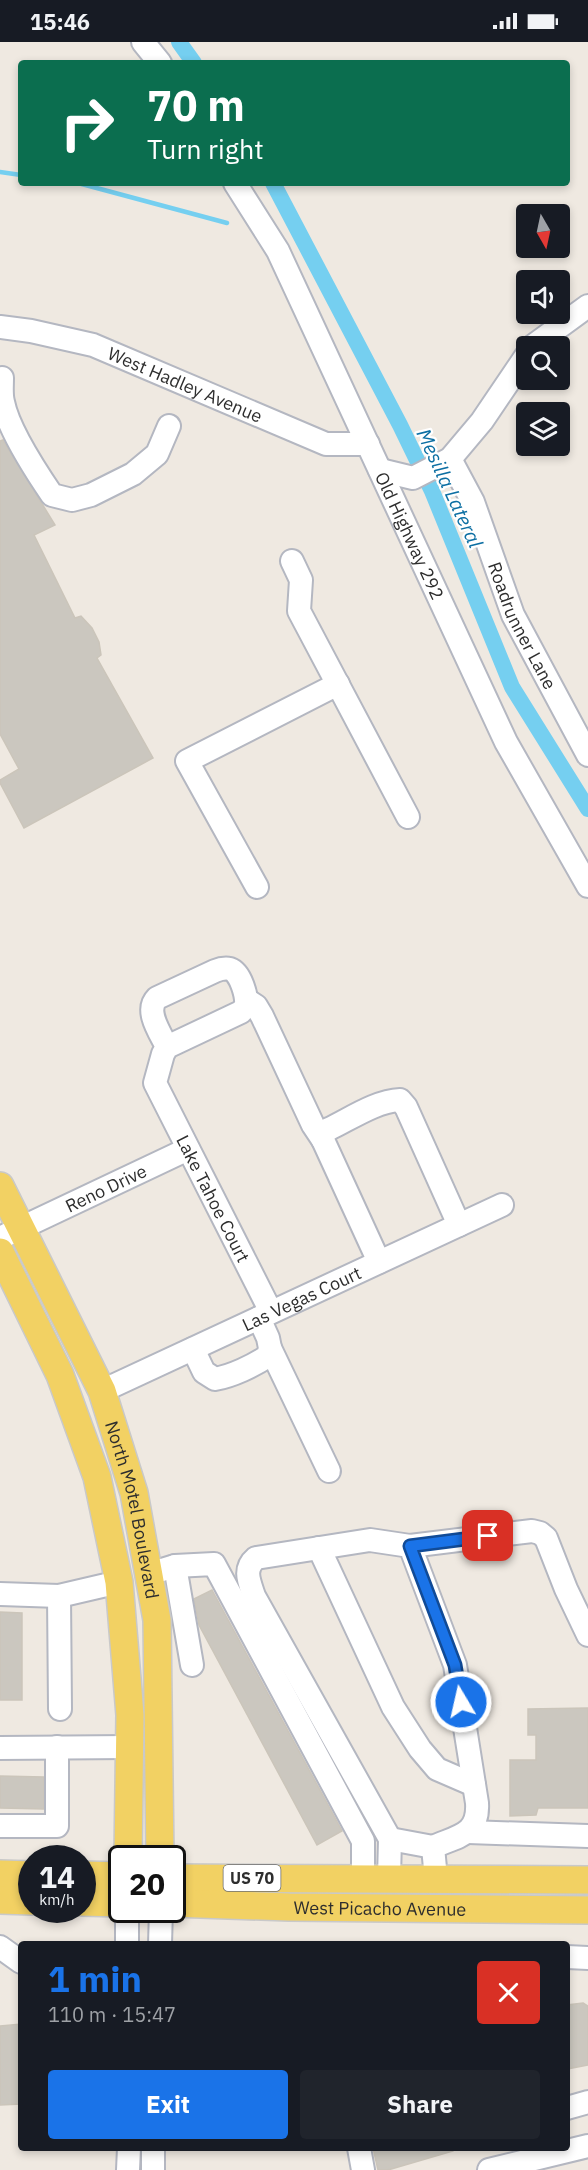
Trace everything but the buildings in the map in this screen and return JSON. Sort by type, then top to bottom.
[{"type":"main road","name":"North Motel Boulevard","points":[[0,1186],[11,1233],[102,1391],[162,1570],[157,1620],[160,1845]]},
{"type":"main road","name":"North Motel Boulevard","points":[[0,1252],[60,1375],[97,1477],[118,1582],[130,1715],[128,1845]]},
{"type":"main road","points":[[118,1582],[162,1570]]},
{"type":"main road","points":[[0,1874],[18,1875]]},
{"type":"main road","name":"West Picacho Avenue","points":[[186,1878],[588,1880]]},
{"type":"main road","points":[[436,1879],[437,1907]]},
{"type":"main road","points":[[0,1900],[18,1901]]},
{"type":"main road","name":"West Picacho Avenue","points":[[186,1903],[289,1907],[588,1910]]},
{"type":"street","points":[[143,42],[158,60]]},
{"type":"street","name":"Old Highway 292","points":[[237,186],[278,251],[506,742],[588,886]]},
{"type":"street","points":[[547,336],[588,306]]},
{"type":"street","name":"West Hadley Avenue","points":[[0,327],[31,331],[93,345],[326,444],[368,444]]},
{"type":"street","points":[[380,470],[413,478],[445,462],[482,421],[516,371]]},
{"type":"street","points":[[2,378],[2,401],[9,422],[52,495],[72,500],[91,495],[133,474],[158,454],[169,426]]},
{"type":"street","name":"Roadrunner Lane","points":[[445,462],[473,502],[513,615],[588,755]]},
{"type":"street","points":[[292,561],[301,580],[299,611],[408,817]]},
{"type":"street","points":[[257,887],[187,761],[338,684]]},
{"type":"street","points":[[231,969],[236,973],[247,1000],[241,1012],[167,1047],[151,1010],[153,1002],[214,970],[231,969]]},
{"type":"street","points":[[247,1000],[256,1006],[262,1016],[379,1262]]},
{"type":"street","name":"Lake Tahoe Court","points":[[167,1047],[155,1083],[265,1315],[270,1348],[329,1471]]},
{"type":"street","points":[[322,1140],[323,1133],[328,1129],[380,1104],[400,1100],[406,1107],[459,1225]]},
{"type":"street","name":"Reno Drive","points":[[11,1233],[188,1149]]},
{"type":"street","name":"Las Vegas Court","points":[[102,1391],[502,1205]]},
{"type":"street","points":[[193,1349],[204,1372],[215,1379],[261,1360],[268,1356],[270,1348]]},
{"type":"street","points":[[376,1879],[390,1839],[254,1596],[248,1570],[250,1563],[264,1555],[370,1540],[410,1546],[532,1531],[546,1538],[566,1589],[588,1635]]},
{"type":"street","points":[[390,1839],[434,1847],[468,1832],[473,1827],[478,1813],[455,1665],[410,1546]]},
{"type":"street","points":[[319,1548],[393,1707],[437,1769],[474,1785]]},
{"type":"street","points":[[192,1665],[162,1570],[214,1564],[363,1841],[376,1879]]},
{"type":"street","points":[[0,1594],[59,1596],[118,1582]]},
{"type":"street","points":[[59,1596],[60,1709]]},
{"type":"street","points":[[0,1826],[57,1826],[57,1747]]},
{"type":"street","points":[[0,1748],[130,1747]]},
{"type":"street","points":[[468,1832],[588,1836]]},
{"type":"street","points":[[434,1847],[436,1879]]},
{"type":"street","points":[[127,1923],[127,1941]]},
{"type":"street","points":[[160,1941],[161,1923]]},
{"type":"street","points":[[0,1947],[18,1960]]},
{"type":"street","points":[[570,1957],[588,1958]]},
{"type":"street","points":[[570,2107],[588,2102]]},
{"type":"street","points":[[570,2149],[588,2146]]},
{"type":"street","points":[[128,2170],[129,2151]]},
{"type":"street","points":[[153,2151],[153,2170]]},
{"type":"street","points":[[359,2151],[363,2170]]},
{"type":"street","points":[[489,2170],[518,2155],[552,2151]]},
{"type":"waterway","name":"Mesilla Lateral","points":[[179,42],[192,60]]},
{"type":"waterway","points":[[0,172],[18,175]]},
{"type":"waterway","points":[[89,186],[227,223]]},
{"type":"waterway","name":"Mesilla Lateral","points":[[275,186],[400,425],[432,491],[512,687],[588,809]]},
{"type":"route","points":[[461,1702],[455,1665],[410,1546],[488,1536]]}]
